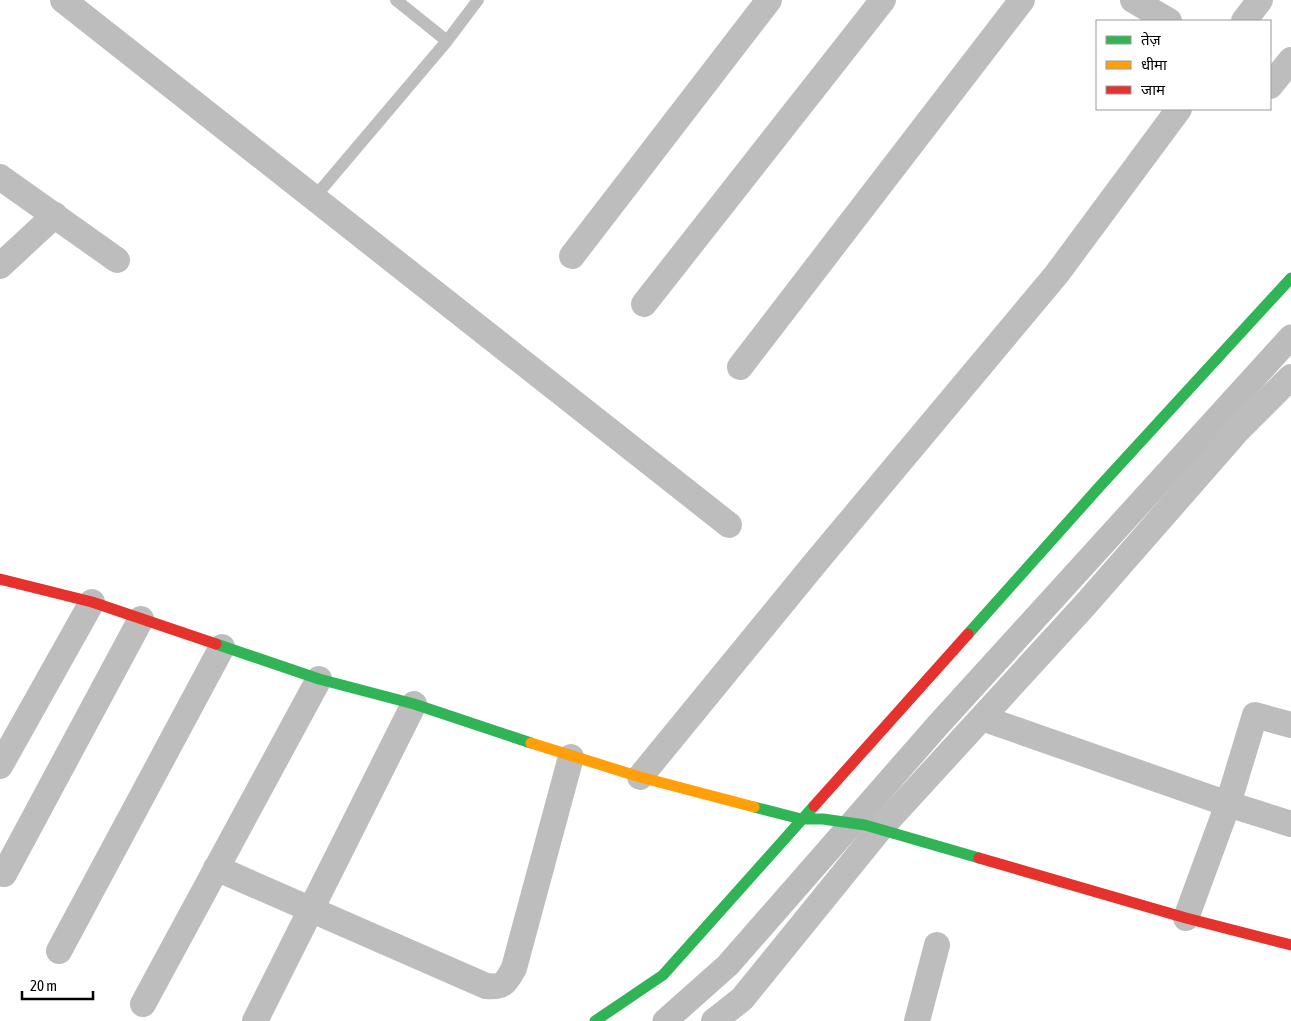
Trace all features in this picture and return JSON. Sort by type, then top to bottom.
[{"type":"street","points":[[63,0],[729,525]]},
{"type":"street","points":[[572,256],[769,0]]},
{"type":"street","points":[[644,304],[883,0]]},
{"type":"street","points":[[740,367],[1022,0]]},
{"type":"street","points":[[1133,0],[1167,20]]},
{"type":"street","points":[[1245,20],[1260,0]]},
{"type":"street","points":[[1271,85],[1291,60]]},
{"type":"street","points":[[640,777],[816,562],[1056,275],[1178,110]]},
{"type":"street","points":[[0,177],[117,260]]},
{"type":"street","points":[[0,266],[55,216]]},
{"type":"street","points":[[595,1021],[663,975],[1094,493],[1291,278]]},
{"type":"street","points":[[714,1021],[742,999],[872,828],[982,718],[1086,605],[1239,429],[1291,377]]},
{"type":"street","points":[[0,579],[92,602],[318,679],[414,704],[571,757],[640,777],[801,819],[823,819],[872,828],[1186,918],[1291,945]]},
{"type":"street","points":[[0,766],[92,602]]},
{"type":"street","points":[[4,874],[141,618]]},
{"type":"street","points":[[58,951],[222,646]]},
{"type":"street","points":[[143,1004],[318,679]]},
{"type":"street","points":[[255,1021],[414,704]]},
{"type":"street","points":[[1186,918],[1228,804],[1255,714],[1291,725]]},
{"type":"street","points":[[982,718],[1228,804],[1291,824]]},
{"type":"street","points":[[216,868],[486,986],[497,987],[507,982],[514,968],[571,757]]},
{"type":"street","points":[[917,1021],[937,945]]},
{"type":"lane","points":[[396,0],[447,42]]},
{"type":"lane","points":[[314,198],[447,42],[478,0]]},
{"type":"waterway","points":[[665,1021],[728,965],[938,725],[1291,337]]},
{"type":"traffic: fast","points":[[968,634],[1101,485],[1291,278]]},
{"type":"traffic: fast","points":[[216,644],[319,679],[414,704],[531,743]]},
{"type":"traffic: fast","points":[[595,1021],[663,975],[814,806]]},
{"type":"traffic: fast","points":[[754,807],[801,819],[823,819],[865,825],[979,858]]},
{"type":"traffic: slow","points":[[531,743],[640,777],[754,807]]},
{"type":"traffic: jam","points":[[0,579],[92,602],[216,644]]},
{"type":"traffic: jam","points":[[814,806],[968,634]]},
{"type":"traffic: jam","points":[[979,858],[1186,918],[1291,945]]}]
